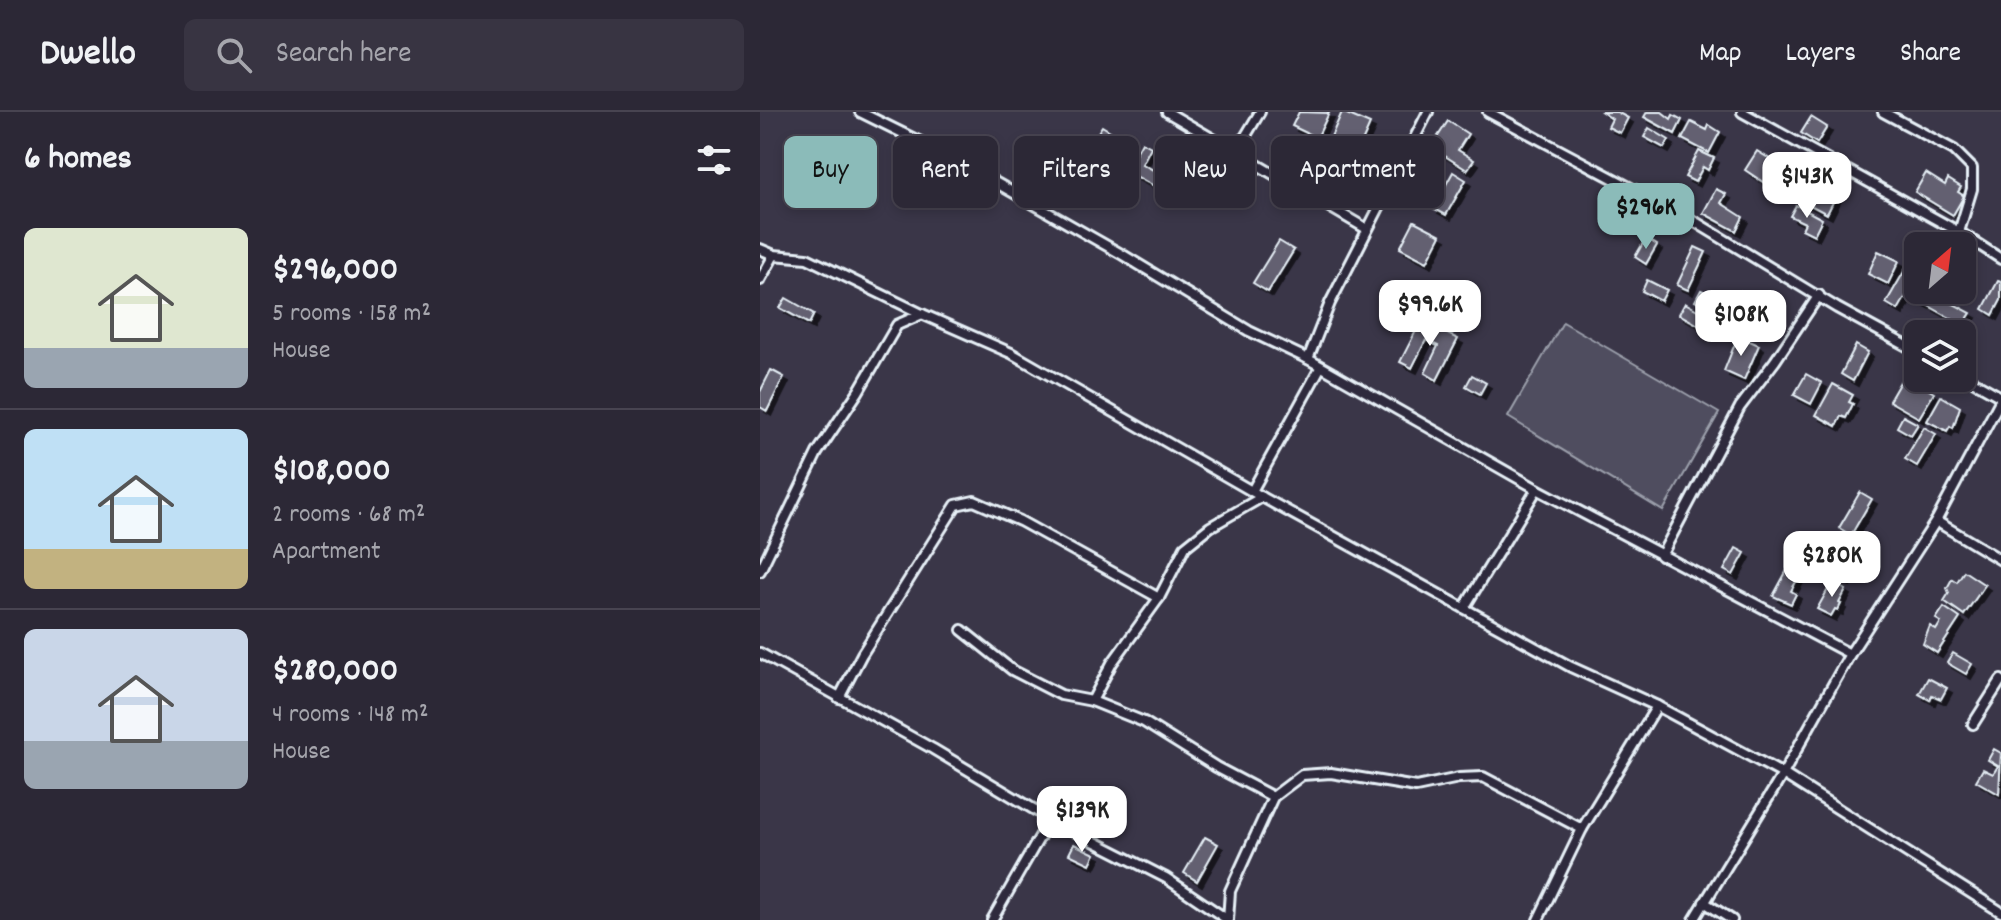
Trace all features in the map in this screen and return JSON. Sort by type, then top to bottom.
[{"type":"street","points":[[860,112],[949,156],[1249,331],[1308,359],[1537,489],[1850,654]]},
{"type":"street","points":[[1167,112],[1208,136]]},
{"type":"street","points":[[1246,136],[1260,112]]},
{"type":"street","points":[[1308,359],[1330,303],[1428,112]]},
{"type":"street","points":[[1488,112],[1697,223],[1904,344]]},
{"type":"street","points":[[1742,112],[1959,232],[1972,189],[1972,168],[1954,150],[1883,112]]},
{"type":"street","points":[[1255,163],[1367,229]]},
{"type":"street","points":[[1976,243],[2001,259]]},
{"type":"street","points":[[760,249],[774,255],[807,258],[1011,353],[1262,497],[1571,667],[1657,706],[1783,774],[2001,912]]},
{"type":"street","points":[[760,280],[774,255]]},
{"type":"street","points":[[1661,556],[1740,407],[1819,295]]},
{"type":"street","points":[[760,571],[817,453],[858,392],[897,325],[922,314]]},
{"type":"street","points":[[1252,491],[1320,368]]},
{"type":"street","points":[[1694,920],[1783,774],[1850,654],[1936,521],[2001,398],[1976,383]]},
{"type":"street","points":[[1464,608],[1537,489]]},
{"type":"street","points":[[1092,701],[1112,663],[1159,598],[1185,547],[1210,527],[1262,497]]},
{"type":"street","points":[[839,698],[870,641],[956,505],[974,501],[1020,521],[1159,598]]},
{"type":"street","points":[[1936,521],[2001,560]]},
{"type":"street","points":[[962,630],[1012,670],[1061,695],[1092,701],[1144,722],[1216,767],[1273,797]]},
{"type":"street","points":[[760,653],[933,749],[1050,819],[1166,878],[1228,920]]},
{"type":"street","points":[[1973,724],[2001,680]]},
{"type":"street","points":[[1538,920],[1582,829],[1657,706]]},
{"type":"street","points":[[1228,920],[1230,891],[1273,797],[1302,775],[1331,773],[1416,787],[1459,778],[1483,777],[1582,829]]},
{"type":"street","points":[[992,920],[1050,819]]},
{"type":"street","points":[[1704,902],[1732,920]]},
{"type":"shaded area","points":[[1563,322],[1719,413],[1663,511],[1508,417]]},
{"type":"building","points":[[1299,112],[1329,113],[1318,136],[1292,126]]},
{"type":"building","points":[[1342,112],[1370,124],[1365,136],[1331,136]]},
{"type":"building","points":[[1602,112],[1617,112],[1628,118],[1620,133],[1608,127],[1612,119]]},
{"type":"building","points":[[1647,112],[1662,112],[1671,119],[1673,115],[1682,120],[1675,134],[1644,117]]},
{"type":"building","points":[[1811,117],[1827,127],[1817,143],[1801,133]]},
{"type":"building","points":[[1448,121],[1468,134],[1458,150],[1474,160],[1467,170],[1444,155],[1444,136],[1438,136]]},
{"type":"building","points":[[1691,122],[1707,130],[1709,125],[1720,132],[1709,153],[1682,139]]},
{"type":"building","points":[[1102,126],[1118,136],[1096,136]]},
{"type":"building","points":[[1649,128],[1669,140],[1664,148],[1644,137]]},
{"type":"building","points":[[1142,142],[1151,147],[1142,164],[1155,171],[1155,187],[1139,178],[1139,147]]},
{"type":"building","points":[[1699,151],[1714,158],[1708,170],[1703,167],[1695,182],[1685,177]]},
{"type":"building","points":[[1757,151],[1791,172],[1778,192],[1745,170]]},
{"type":"building","points":[[1453,172],[1466,180],[1446,215],[1433,208],[1444,208],[1444,188]]},
{"type":"building","points":[[1926,173],[1945,185],[1948,179],[1961,187],[1958,192],[1964,196],[1953,215],[1915,192]]},
{"type":"building","points":[[1809,181],[1836,196],[1827,214],[1799,199]]},
{"type":"building","points":[[1716,189],[1726,194],[1721,203],[1743,217],[1736,231],[1703,213]]},
{"type":"building","points":[[1796,205],[1822,219],[1814,235],[1802,229],[1805,223],[1790,216]]},
{"type":"building","points":[[1414,221],[1441,235],[1427,262],[1400,248]]},
{"type":"building","points":[[1646,238],[1657,245],[1646,264],[1635,257]]},
{"type":"building","points":[[1279,241],[1294,250],[1268,292],[1253,283]]},
{"type":"building","points":[[1695,247],[1706,252],[1688,290],[1677,285]]},
{"type":"building","points":[[1878,251],[1899,261],[1888,284],[1868,274]]},
{"type":"building","points":[[1904,272],[1904,300],[1898,310],[1886,303]]},
{"type":"building","points":[[1647,280],[1667,290],[1661,301],[1642,291]]},
{"type":"building","points":[[1998,281],[2001,282],[2001,300],[1993,315],[1983,309]]},
{"type":"building","points":[[1701,290],[1715,297],[1709,309],[1695,301]]},
{"type":"building","points":[[1741,291],[1752,296],[1746,311],[1757,316],[1751,329],[1728,319]]},
{"type":"building","points":[[786,298],[814,314],[809,324],[780,308]]},
{"type":"building","points":[[1685,303],[1719,322],[1713,333],[1679,314]]},
{"type":"building","points":[[1925,304],[1954,304],[1971,313],[1966,320],[1954,320]]},
{"type":"building","points":[[1421,321],[1458,339],[1437,380],[1425,373],[1438,346],[1426,340],[1412,368],[1400,362]]},
{"type":"building","points":[[1738,336],[1759,345],[1744,380],[1724,371]]},
{"type":"building","points":[[1856,345],[1868,352],[1853,381],[1841,374]]},
{"type":"building","points":[[771,370],[784,377],[767,411],[760,407],[760,392]]},
{"type":"building","points":[[1806,374],[1822,383],[1811,404],[1794,395]]},
{"type":"building","points":[[1472,375],[1486,383],[1480,394],[1466,386]]},
{"type":"building","points":[[1904,375],[1904,392],[1934,393],[1919,418],[1889,401]]},
{"type":"building","points":[[1833,384],[1853,395],[1849,402],[1853,404],[1846,418],[1841,416],[1836,426],[1816,415]]},
{"type":"building","points":[[1941,396],[1960,407],[1953,428],[1950,426],[1947,431],[1927,421]]},
{"type":"building","points":[[1903,416],[1918,424],[1911,435],[1897,427]]},
{"type":"building","points":[[1924,427],[1936,434],[1917,466],[1905,459]]},
{"type":"building","points":[[1860,492],[1872,499],[1851,535],[1839,528]]},
{"type":"building","points":[[1736,548],[1745,553],[1733,575],[1724,570]]},
{"type":"building","points":[[1847,556],[1856,562],[1845,581],[1836,576]]},
{"type":"building","points":[[1792,561],[1804,567],[1791,591],[1796,594],[1791,604],[1773,596]]},
{"type":"building","points":[[1964,571],[1985,585],[1964,615],[1944,601],[1952,579],[1957,582]]},
{"type":"building","points":[[1832,582],[1846,590],[1838,610],[1835,609],[1831,616],[1817,609]]},
{"type":"building","points":[[1944,607],[1960,618],[1937,653],[1923,644],[1930,626],[1936,630],[1941,622],[1936,619]]},
{"type":"building","points":[[1953,653],[1972,664],[1966,674],[1947,663]]},
{"type":"building","points":[[1928,678],[1947,688],[1941,699],[1932,695],[1930,700],[1919,694]]},
{"type":"building","points":[[1994,749],[2001,753],[1999,794],[1976,781],[1983,769],[1993,774],[1998,766],[1988,760]]},
{"type":"building","points":[[1205,837],[1218,844],[1197,881],[1184,873]]},
{"type":"building","points":[[1074,844],[1095,854],[1090,864],[1069,854]]}]
